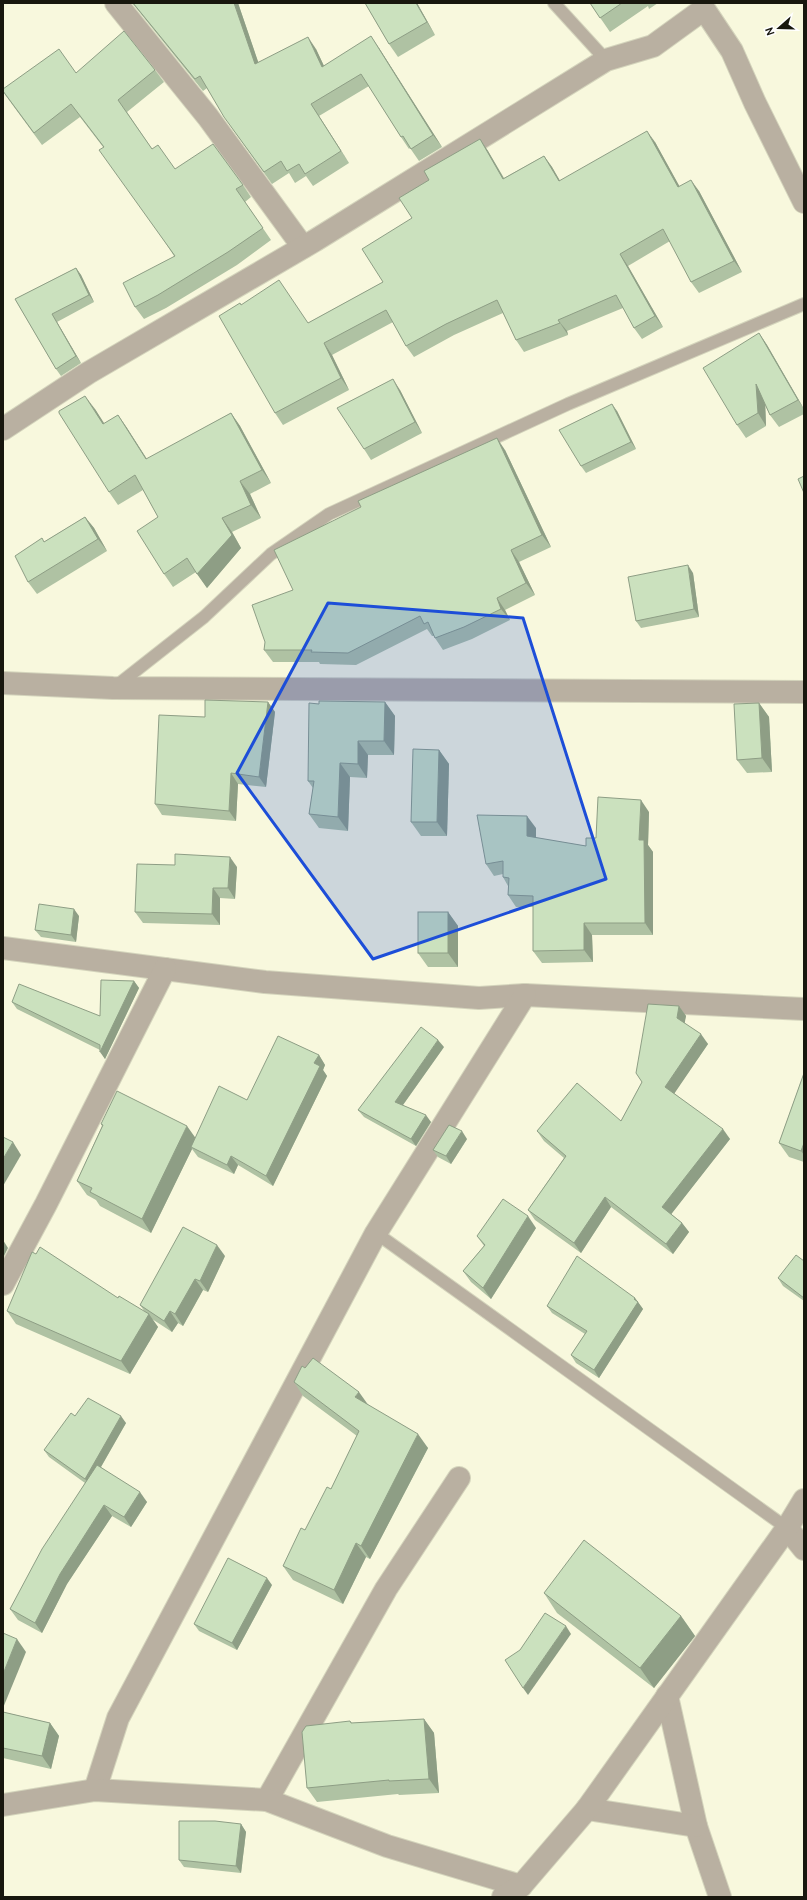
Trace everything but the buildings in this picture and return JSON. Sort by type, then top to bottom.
[{"type":"street","points":[[116,3],[208,118],[303,247]]},
{"type":"street","points":[[3,429],[88,373],[303,247],[606,60],[653,46],[709,6],[732,50],[755,103],[796,164],[804,202]]},
{"type":"street","points":[[3,683],[113,688],[804,692]]},
{"type":"street","points":[[3,948],[265,982],[479,998],[526,996],[804,1009]]},
{"type":"street","points":[[3,1284],[46,1204],[165,969]]},
{"type":"street","points":[[95,1790],[118,1718],[376,1233],[526,996]]},
{"type":"street","points":[[267,1800],[386,1590],[460,1478]]},
{"type":"street","points":[[3,1805],[95,1790],[267,1800],[516,1893],[587,1809],[787,1528],[804,1500]]},
{"type":"street","points":[[787,1528],[804,1549]]},
{"type":"street","points":[[667,1696],[696,1826],[720,1897]]},
{"type":"street","points":[[587,1809],[696,1826]]},
{"type":"lane","points":[[554,3],[606,60]]},
{"type":"lane","points":[[113,688],[204,617],[271,554],[329,514],[568,404],[804,304]]},
{"type":"lane","points":[[376,1233],[787,1528]]},
{"type":"highlighted area","points":[[328,603],[523,618],[606,879],[373,959],[237,773]]}]
